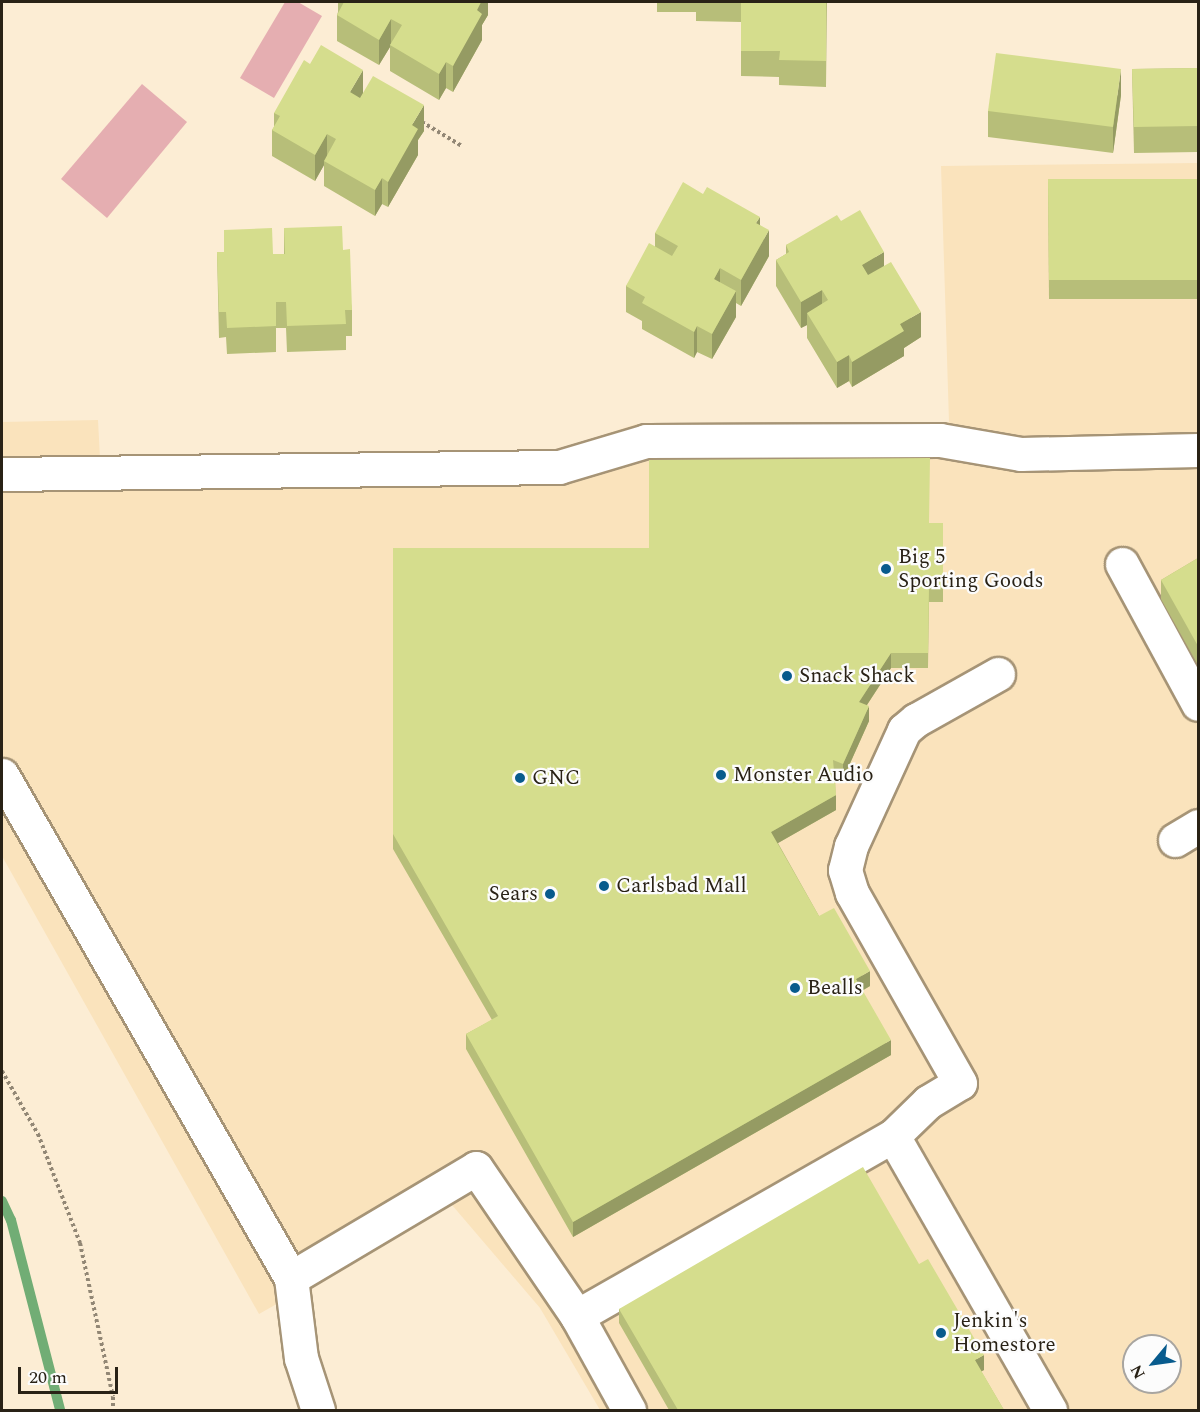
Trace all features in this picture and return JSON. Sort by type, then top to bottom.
[{"type":"lane","points":[[2,474],[559,467],[646,441],[940,440],[1022,454],[1198,450]]},
{"type":"lane","points":[[1122,564],[1198,704]]},
{"type":"lane","points":[[577,1316],[893,1136],[928,1102],[960,1083],[852,893],[845,870],[855,838],[904,730],[916,720],[998,674]]},
{"type":"lane","points":[[2,775],[291,1278],[301,1358],[318,1410]]},
{"type":"lane","points":[[893,1136],[1050,1410]]},
{"type":"lane","points":[[291,1278],[476,1167],[577,1316],[629,1410]]},
{"type":"path","points":[[413,117],[462,146]]},
{"type":"path","points":[[2,1071],[38,1134],[80,1243],[113,1397],[113,1410]]},
{"type":"shaded area","points":[[285,2],[298,2],[322,16],[274,98],[240,78]]},
{"type":"shaded area","points":[[142,84],[187,122],[107,218],[61,179]]},
{"type":"shaded area","points":[[1198,163],[1198,1410],[600,1410],[540,1308],[452,1205],[259,1314],[2,856],[2,422],[98,420],[100,458],[556,450],[637,424],[949,422],[941,166]]},
{"type":"building","points":[[344,2],[481,2],[477,10],[482,14],[453,66],[446,62],[439,74],[390,45],[402,25],[391,19],[379,40],[337,15]]},
{"type":"building","points":[[741,2],[826,2],[826,61],[779,60],[780,51],[741,51]]},
{"type":"building","points":[[321,45],[363,70],[350,92],[360,98],[373,76],[424,105],[412,125],[418,129],[388,182],[382,178],[375,190],[324,161],[336,139],[327,134],[315,155],[272,130],[280,116],[274,113],[304,60],[310,64]]},
{"type":"building","points":[[996,53],[1121,69],[1113,127],[988,111]]},
{"type":"building","points":[[1198,68],[1198,126],[1134,127],[1132,69]]},
{"type":"building","points":[[1048,179],[1198,179],[1198,280],[1049,280]]},
{"type":"building","points":[[683,182],[703,194],[707,187],[760,217],[756,223],[769,230],[741,280],[720,268],[714,279],[736,291],[712,334],[697,326],[694,332],[642,303],[645,297],[626,286],[649,243],[672,256],[678,246],[655,233]]},
{"type":"building","points":[[860,210],[884,252],[862,265],[868,275],[891,262],[921,312],[900,324],[904,331],[852,362],[849,355],[837,362],[807,313],[828,300],[822,290],[801,302],[776,260],[789,252],[786,245],[837,215],[841,221]]},
{"type":"building","points":[[342,226],[343,250],[350,249],[352,310],[345,310],[346,324],[287,326],[286,302],[276,302],[276,326],[227,328],[226,312],[219,312],[217,252],[224,252],[224,230],[272,228],[273,254],[285,254],[284,228]]},
{"type":"building","name":"Carlsbad Mall","points":[[930,458],[929,523],[943,523],[943,588],[929,587],[928,653],[891,653],[859,702],[869,706],[843,764],[833,760],[836,795],[771,832],[819,916],[834,908],[870,971],[856,979],[891,1040],[573,1222],[466,1034],[498,1016],[393,834],[393,548],[649,548],[649,460]]},
{"type":"building","points":[[1198,558],[1198,646],[1161,580]]},
{"type":"building","points":[[863,1167],[919,1264],[928,1259],[984,1355],[975,1360],[1004,1410],[678,1410],[619,1309]]},
{"type":"waterway","points":[[2,1201],[11,1220],[60,1410]]},
{"type":"place","name":"Big 5 Sporting Goods","points":[[886,569]]},
{"type":"place","name":"Snack Shack","points":[[787,676]]},
{"type":"place","name":"Monster Audio","points":[[721,775]]},
{"type":"place","name":"GNC","points":[[520,778]]},
{"type":"place","name":"Carlsbad Mall","points":[[604,886]]},
{"type":"place","name":"Sears","points":[[550,894]]},
{"type":"place","name":"Bealls","points":[[795,988]]},
{"type":"place","name":"Jenkin's Homestore","points":[[941,1333]]}]
